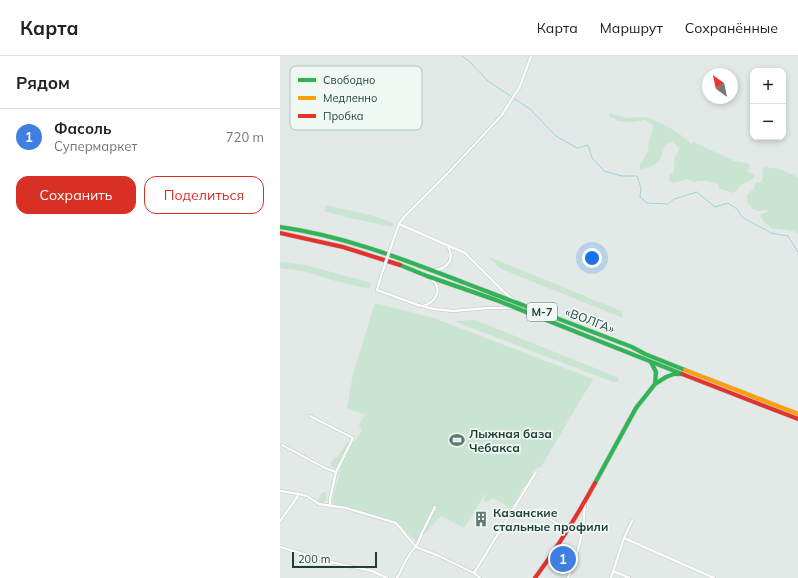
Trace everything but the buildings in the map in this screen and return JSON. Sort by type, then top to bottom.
[{"type":"main road","name":"«ВОЛГА»","points":[[280,227],[301,230],[344,240],[395,256],[632,347],[653,357],[798,414]]},
{"type":"main road","name":"«ВОЛГА»","points":[[280,234],[343,247],[392,262],[516,308],[798,419]]},
{"type":"main road","points":[[650,361],[656,372],[655,384]]},
{"type":"main road","points":[[535,578],[586,500],[636,408],[655,384],[674,374],[682,374]]},
{"type":"street","points":[[516,308],[487,308],[453,311],[434,309],[377,290],[399,224],[502,115],[520,86],[531,56]]},
{"type":"street","points":[[399,224],[465,253],[502,290],[518,303]]},
{"type":"street","points":[[435,271],[444,267],[450,261],[451,252],[448,245]]},
{"type":"street","points":[[423,306],[436,298],[438,293],[438,286],[428,276]]},
{"type":"street","points":[[310,416],[353,438],[336,472],[330,498],[330,506]]},
{"type":"street","points":[[282,445],[325,468],[336,472]]},
{"type":"street","points":[[474,573],[536,472]]},
{"type":"street","points":[[280,491],[307,496],[319,504],[346,508],[396,523],[416,547],[439,556],[474,573],[480,578]]},
{"type":"street","points":[[280,521],[298,494]]},
{"type":"street","points":[[568,578],[576,557],[582,530],[586,500]]},
{"type":"street","points":[[397,578],[409,556],[416,547],[435,506]]},
{"type":"street","points":[[542,514],[566,530]]},
{"type":"street","points":[[611,578],[624,538],[632,521]]},
{"type":"street","points":[[624,538],[714,578]]},
{"type":"street","points":[[280,547],[330,562],[372,572],[387,578]]},
{"type":"street","points":[[613,571],[629,578]]},
{"type":"green space","points":[[610,113],[627,118],[643,117],[661,123],[675,131],[691,144],[694,142],[734,161],[747,163],[750,166],[747,170],[748,172],[754,174],[754,178],[740,186],[732,193],[719,188],[717,183],[709,181],[695,182],[688,179],[674,183],[669,180],[669,175],[674,172],[674,159],[680,148],[672,142],[665,145],[662,157],[657,163],[640,169],[640,164],[648,151],[649,139],[652,133],[653,125],[645,120],[632,122],[618,121],[609,116]]},
{"type":"green space","points":[[765,167],[780,169],[798,177],[798,234],[794,231],[771,228],[760,215],[768,210],[756,211],[747,202],[747,195],[754,188],[756,183],[761,182],[763,177],[762,170]]},
{"type":"green space","points":[[326,205],[374,216],[393,223],[393,227],[324,211]]},
{"type":"green space","points":[[487,256],[621,311],[623,318],[501,269]]},
{"type":"green space","points":[[280,262],[306,265],[371,283],[369,289],[303,271],[280,268]]},
{"type":"green space","name":"Лыжная база Чебакса","points":[[375,303],[434,318],[593,379],[541,467],[533,470],[533,474],[511,509],[493,498],[487,502],[483,501],[485,494],[464,528],[441,516],[417,542],[395,521],[335,505],[332,502],[342,462],[349,450],[336,469],[331,466],[331,462],[348,442],[353,439],[355,441],[362,430],[359,427],[360,422],[365,415],[347,408],[353,374]]},
{"type":"green space","points":[[475,320],[617,377],[619,381],[613,382],[454,321]]},
{"type":"green space","points":[[323,492],[326,492],[327,496],[326,500],[321,504],[318,499]]},
{"type":"waterway","points":[[462,56],[469,61],[488,81],[530,109],[556,136],[577,148],[588,145],[592,158],[604,171],[622,176],[637,176],[641,188],[640,197],[647,203],[668,204],[674,199],[697,192],[715,207],[728,203],[737,209],[742,217],[771,233],[788,236],[798,252]]},
{"type":"traffic: fast","points":[[280,227],[328,236],[397,258],[632,347],[645,354],[685,370]]},
{"type":"traffic: fast","points":[[400,265],[496,300],[682,374]]},
{"type":"traffic: fast","points":[[651,362],[656,372],[655,384]]},
{"type":"traffic: fast","points":[[595,483],[636,408],[655,384],[666,377],[674,374],[681,374]]},
{"type":"traffic: slow","points":[[685,370],[798,414]]},
{"type":"traffic: jam","points":[[280,233],[343,247],[400,265]]},
{"type":"traffic: jam","points":[[682,374],[798,419]]},
{"type":"traffic: jam","points":[[535,578],[566,532],[595,483]]},
{"type":"place","name":"Лыжная база Чебакса","points":[[457,440]]},
{"type":"place","name":"Казанские стальные профили","points":[[481,519]]},
{"type":"place","name":"Фасоль","points":[[563,559]]}]
